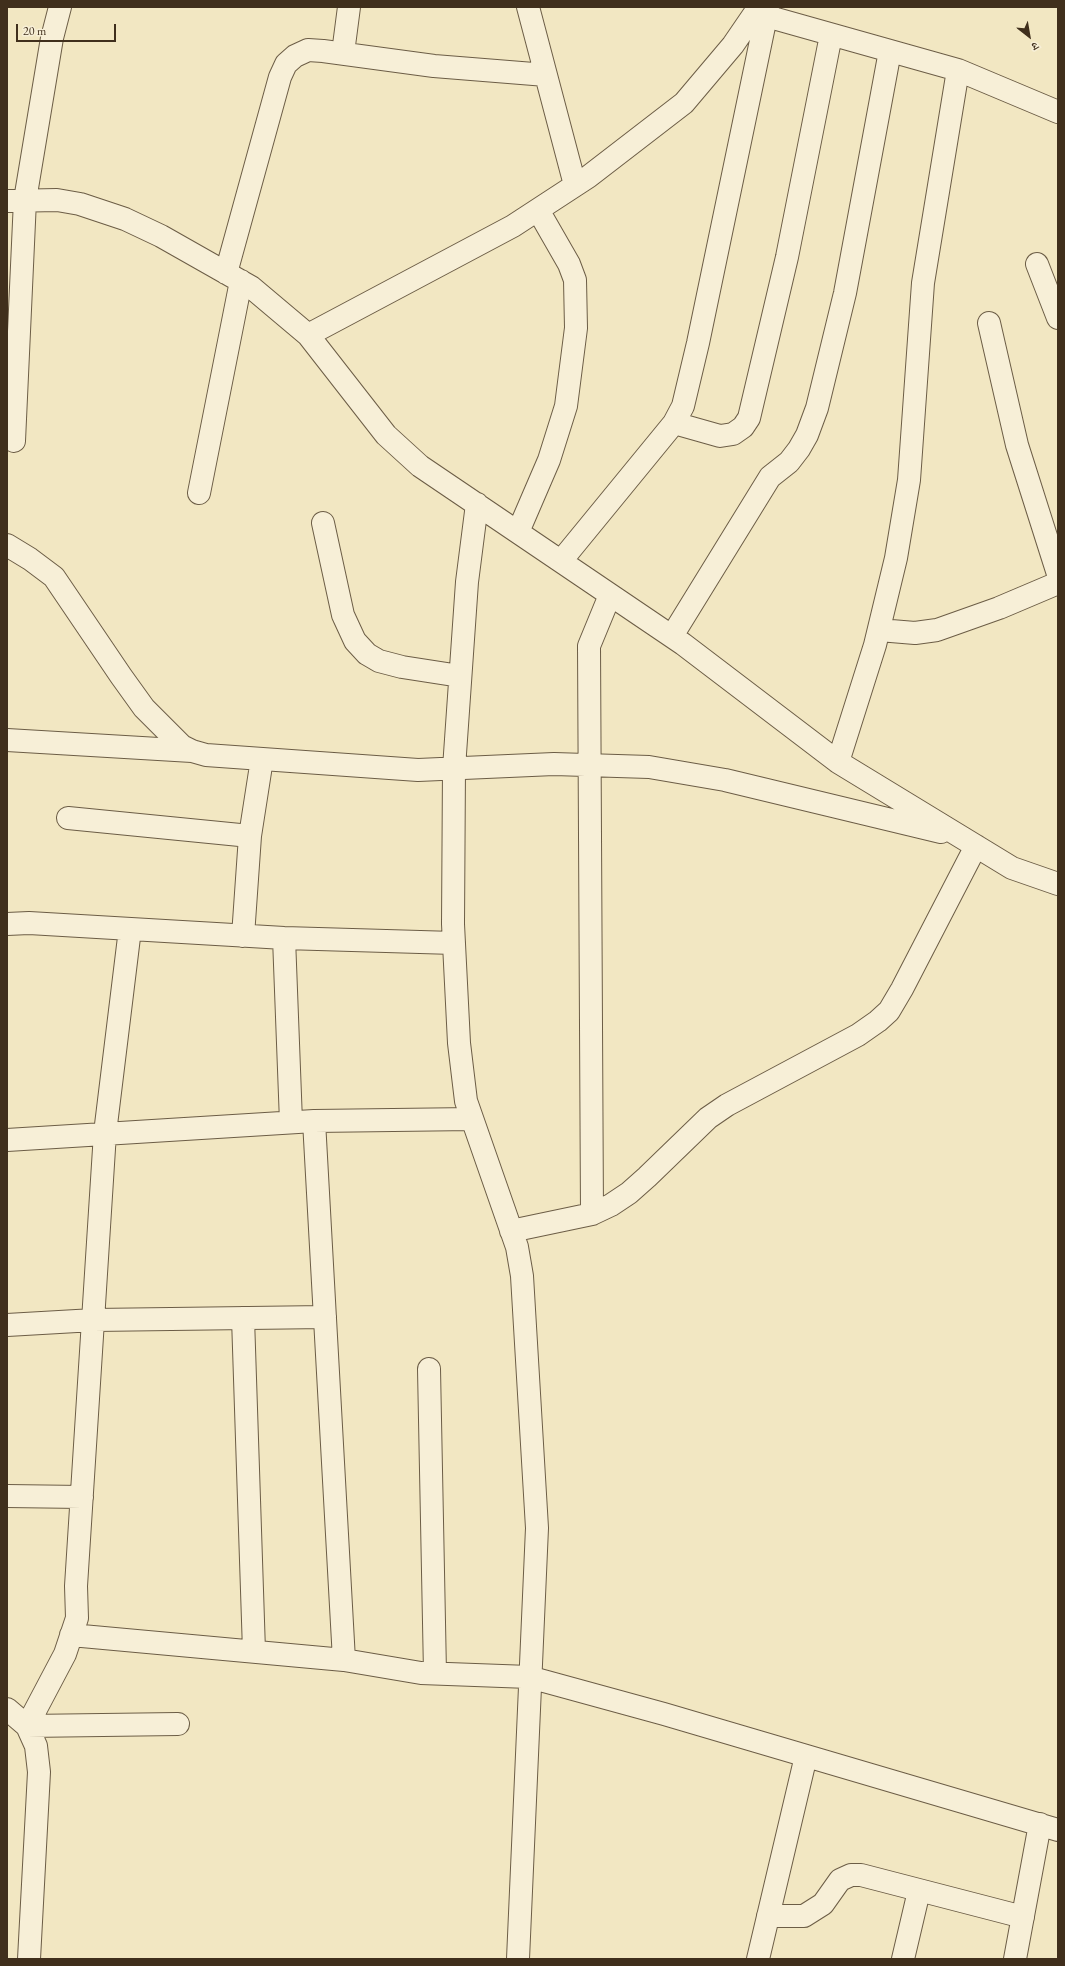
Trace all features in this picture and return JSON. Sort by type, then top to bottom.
[{"type":"street","points":[[14,440],[16,200],[60,7]]},
{"type":"street","points":[[343,53],[349,7]]},
{"type":"street","points":[[528,7],[575,185]]},
{"type":"street","points":[[764,10],[831,35],[958,70],[1058,112]]},
{"type":"street","points":[[308,335],[513,226],[575,185],[684,103],[764,10]]},
{"type":"street","points":[[561,561],[674,423],[683,406],[689,385],[764,10]]},
{"type":"street","points":[[674,423],[720,436],[733,434],[743,426],[749,418],[787,257],[831,35]]},
{"type":"street","points":[[199,494],[233,277],[280,78],[286,64],[295,56],[308,50],[343,53],[434,66],[546,75]]},
{"type":"street","points":[[672,636],[770,477],[796,453],[807,435],[817,408],[845,293],[890,51]]},
{"type":"street","points":[[838,762],[879,630],[896,558],[909,480],[923,283],[958,70]]},
{"type":"street","points":[[16,200],[57,200],[80,204],[126,219],[161,236],[251,288],[308,335],[386,435],[420,466],[672,636],[838,762],[1012,868],[1058,884]]},
{"type":"street","points":[[518,532],[549,460],[566,406],[576,328],[575,280],[569,264],[538,210]]},
{"type":"street","points":[[1037,264],[1058,318]]},
{"type":"street","points":[[989,323],[1018,445],[1058,574]]},
{"type":"street","points":[[477,504],[467,582],[454,768],[454,943],[462,1074],[466,1101],[517,1247],[522,1276],[537,1528],[518,1959]]},
{"type":"street","points":[[323,523],[342,615],[355,641],[367,654],[379,661],[402,667],[460,676]]},
{"type":"street","points":[[7,545],[30,559],[54,577],[144,708],[182,746],[192,751],[206,755],[418,770],[554,764],[649,767],[725,780],[969,841]]},
{"type":"street","points":[[7,560],[30,559]]},
{"type":"street","points":[[879,630],[915,633],[937,630],[999,608],[1058,583]]},
{"type":"street","points":[[592,1214],[589,646],[610,595]]},
{"type":"street","points":[[7,740],[192,751]]},
{"type":"street","points":[[242,936],[250,836],[262,759]]},
{"type":"street","points":[[68,818],[250,836]]},
{"type":"street","points":[[511,1231],[592,1214],[611,1206],[629,1193],[708,1118],[727,1105],[858,1035],[878,1021],[889,1011],[902,989],[969,841]]},
{"type":"street","points":[[7,924],[29,923],[284,938],[454,943]]},
{"type":"street","points":[[26,1726],[65,1654],[77,1618],[76,1586],[105,1133],[130,929]]},
{"type":"street","points":[[284,938],[291,1122]]},
{"type":"street","points":[[7,1140],[291,1122],[472,1119]]},
{"type":"street","points":[[314,1121],[344,1660]]},
{"type":"street","points":[[7,1325],[94,1320],[325,1317]]},
{"type":"street","points":[[244,1318],[254,1651]]},
{"type":"street","points":[[429,1369],[435,1673]]},
{"type":"street","points":[[7,1496],[82,1497]]},
{"type":"street","points":[[71,1635],[344,1660],[421,1673],[530,1677],[664,1714],[1049,1827],[1023,1917],[1016,1959]]},
{"type":"street","points":[[7,1709],[26,1726],[36,1746],[39,1772],[29,1959]]},
{"type":"street","points":[[26,1726],[178,1724]]},
{"type":"street","points":[[758,1959],[806,1756]]},
{"type":"street","points":[[768,1916],[804,1916],[823,1904],[840,1880],[851,1875],[862,1875],[1023,1917]]},
{"type":"street","points":[[903,1959],[919,1891]]}]
